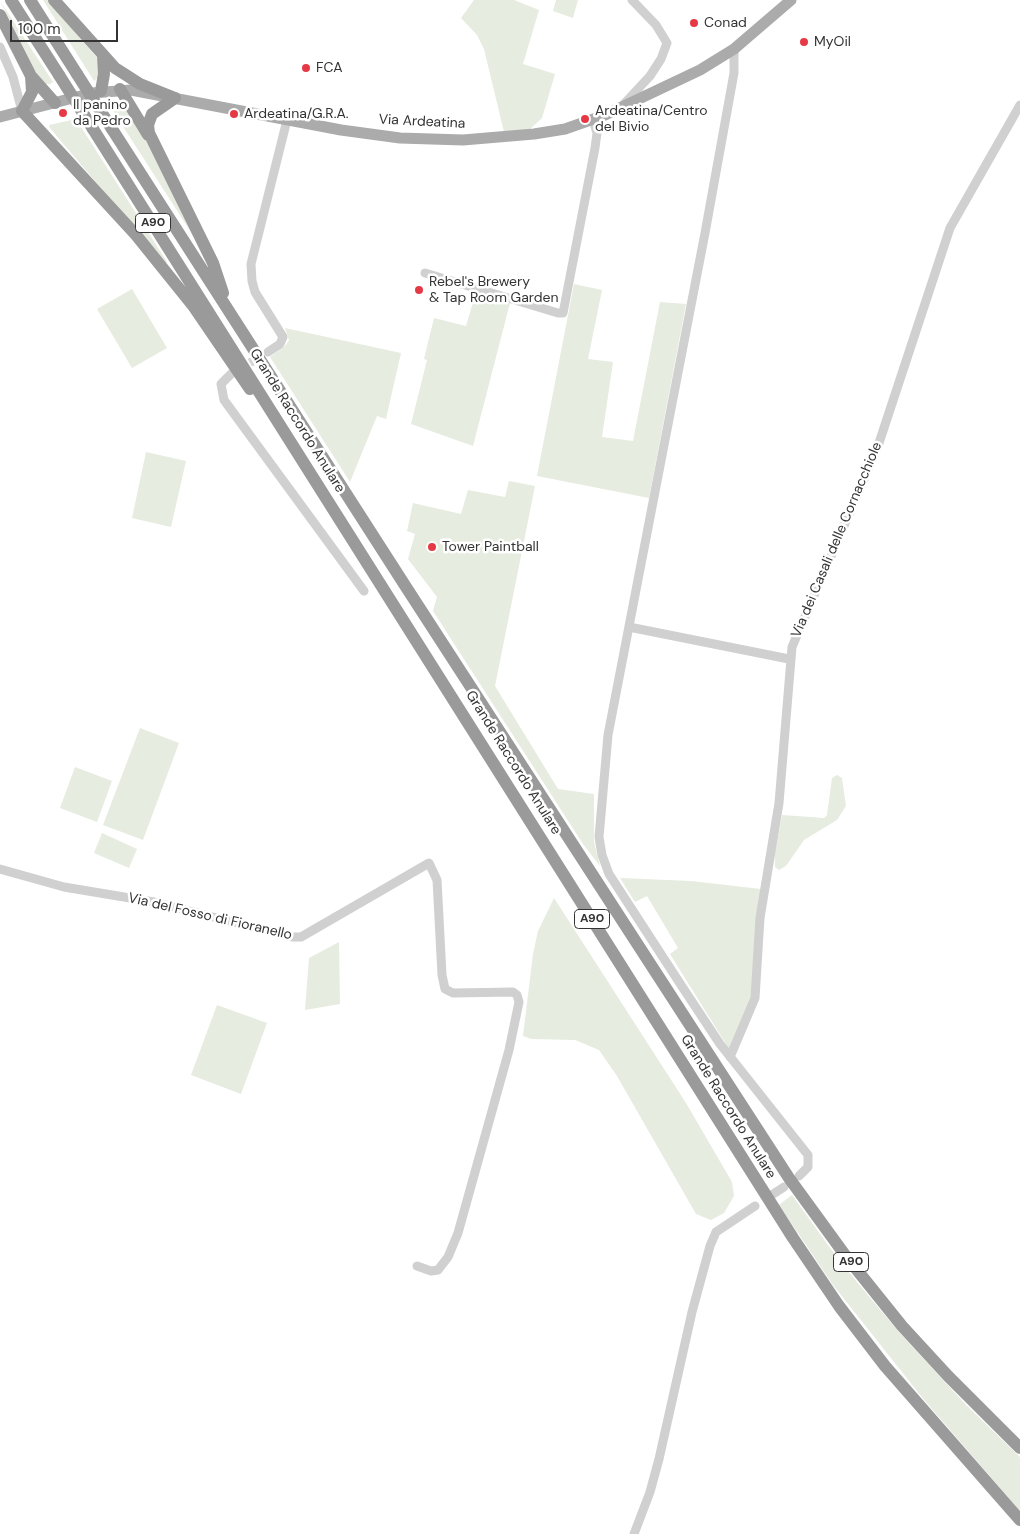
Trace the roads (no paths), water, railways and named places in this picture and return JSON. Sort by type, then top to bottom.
[{"type":"highway","name":"Grande Raccordo Anulare","points":[[11,0],[279,420],[792,1238],[839,1306],[885,1366],[1020,1520]]},
{"type":"highway","name":"Grande Raccordo Anulare","points":[[30,0],[226,308],[797,1190],[845,1255],[902,1326],[938,1366],[1020,1448]]},
{"type":"highway","points":[[54,0],[103,56],[119,71],[136,82],[175,98]]},
{"type":"highway","points":[[0,15],[31,76],[54,103]]},
{"type":"highway","points":[[101,91],[104,74],[103,56]]},
{"type":"highway","points":[[31,76],[32,92],[22,111],[136,235],[194,308],[251,390],[279,420]]},
{"type":"highway","points":[[120,90],[133,107],[153,144],[213,263],[226,308]]},
{"type":"highway","points":[[153,144],[148,129],[150,117],[158,108],[175,98]]},
{"type":"main road","name":"Via Ardeatina","points":[[0,117],[101,91],[120,90],[400,138],[449,140],[534,134],[593,120],[618,110],[700,70],[734,49],[791,0]]},
{"type":"street","points":[[618,110],[650,76],[662,59],[667,43],[656,25],[632,0]]},
{"type":"street","points":[[0,47],[13,77],[22,111]]},
{"type":"street","points":[[734,49],[734,73],[725,124],[609,728],[598,831],[602,855],[609,874],[622,896],[730,1057],[808,1155],[808,1167],[799,1176]]},
{"type":"street","name":"Via dei Casali delle Cornacchiole","points":[[730,1057],[755,998],[760,918],[779,803],[789,659],[801,622],[877,449],[950,228],[1020,105]]},
{"type":"street","points":[[268,352],[280,344],[282,337],[255,292],[251,264],[287,120]]},
{"type":"street","points":[[425,273],[563,313],[595,148],[597,133],[593,120]]},
{"type":"street","points":[[231,374],[221,384],[224,400],[364,591]]},
{"type":"street","points":[[629,627],[789,659]]},
{"type":"street","name":"Via del Fosso di Fioranello","points":[[0,869],[64,887],[154,902],[292,937],[301,937],[429,863],[437,880],[442,975],[445,989],[453,993],[513,992],[517,995],[519,1002],[511,1045],[458,1233],[448,1257],[438,1270],[431,1271],[417,1266]]},
{"type":"street","points":[[770,1196],[784,1187]]},
{"type":"street","points":[[634,1534],[650,1492],[659,1459],[692,1312],[710,1246],[716,1232],[755,1206]]},
{"type":"tunnel","points":[[238,369],[264,355]]},
{"type":"place","name":"Conad","points":[[694,23]]},
{"type":"place","name":"MyOil","points":[[804,42]]},
{"type":"place","name":"FCA","points":[[306,68]]},
{"type":"place","name":"Il panino da Pedro","points":[[63,113]]},
{"type":"place","name":"Ardeatina/G.R.A.","points":[[234,114]]},
{"type":"place","name":"Ardeatina/Centro del Bivio","points":[[585,119]]},
{"type":"place","name":"Rebel's Brewery & Tap Room Garden","points":[[419,290]]},
{"type":"place","name":"Tower Paintball","points":[[432,547]]}]
